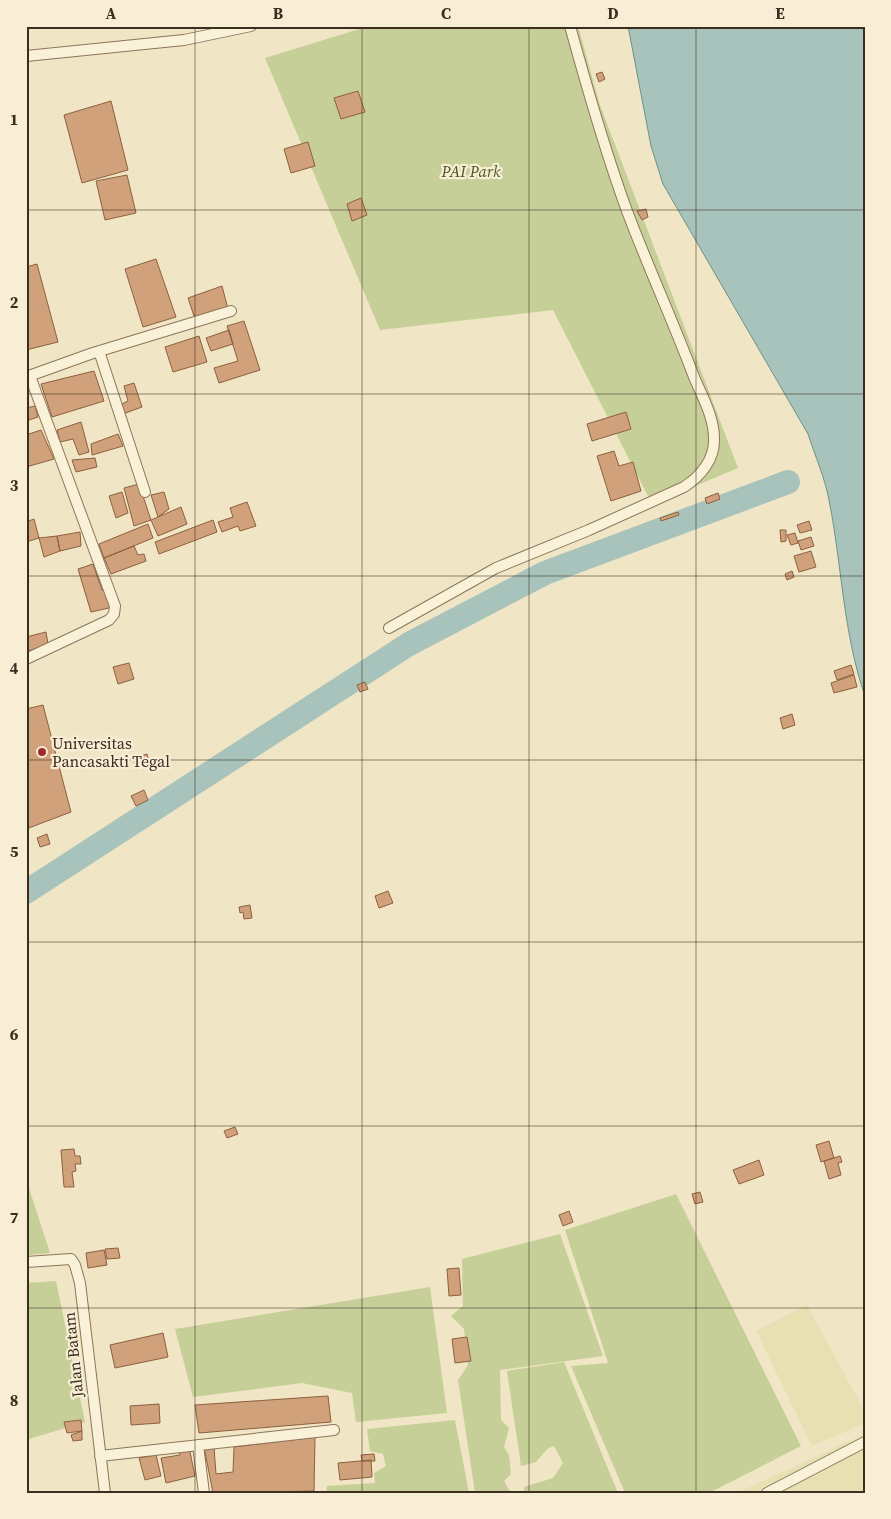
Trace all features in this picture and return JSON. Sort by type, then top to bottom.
[{"type":"street","points":[[26,56],[184,40],[251,26]]},
{"type":"street","points":[[389,628],[496,568],[589,530],[684,487],[701,474],[711,456],[714,436],[709,416],[673,321],[627,212],[598,123],[570,26]]},
{"type":"street","points":[[26,659],[109,620],[114,614],[115,606],[28,377],[99,351],[231,311]]},
{"type":"street","points":[[99,351],[145,492]]},
{"type":"street","name":"Jalan Batam","points":[[26,1262],[71,1259],[75,1265],[80,1283],[105,1493]]},
{"type":"street","points":[[100,1456],[294,1436],[334,1430]]},
{"type":"street","points":[[766,1493],[865,1442]]},
{"type":"street","points":[[198,1445],[204,1493]]},
{"type":"shaded area","points":[[807,1305],[865,1412],[865,1423],[812,1446],[756,1331]]},
{"type":"shaded area","points":[[865,1434],[865,1493],[737,1493]]},
{"type":"green space","name":"PAI Park","points":[[369,26],[578,26],[600,105],[738,468],[652,504],[553,310],[380,330],[265,58]]},
{"type":"green space","points":[[26,1179],[50,1253],[26,1255]]},
{"type":"green space","points":[[676,1194],[801,1446],[709,1493],[625,1493],[571,1366],[608,1363],[565,1230]]},
{"type":"green space","points":[[560,1234],[603,1356],[500,1370],[501,1420],[509,1428],[504,1447],[509,1455],[511,1474],[504,1481],[511,1493],[475,1493],[458,1380],[468,1365],[464,1329],[451,1316],[463,1306],[462,1259]]},
{"type":"green space","points":[[56,1281],[85,1422],[26,1440],[26,1283]]},
{"type":"green space","points":[[430,1287],[447,1413],[356,1422],[352,1393],[302,1383],[193,1397],[175,1329]]},
{"type":"green space","points":[[564,1362],[618,1493],[524,1493],[524,1487],[553,1478],[563,1463],[554,1446],[547,1449],[536,1462],[521,1466],[507,1371]]},
{"type":"green space","points":[[455,1420],[469,1493],[326,1493],[327,1486],[375,1483],[374,1473],[386,1466],[383,1454],[370,1451],[367,1429]]},
{"type":"water","points":[[628,26],[865,26],[865,696],[847,623],[827,492],[808,434],[663,184],[651,146]]},
{"type":"building","points":[[602,72],[605,79],[599,82],[596,74]]},
{"type":"building","points":[[358,91],[365,112],[341,119],[334,98]]},
{"type":"building","points":[[111,101],[128,170],[82,183],[64,115]]},
{"type":"building","points":[[308,142],[315,166],[291,173],[284,149]]},
{"type":"building","points":[[127,175],[136,213],[105,220],[96,181]]},
{"type":"building","points":[[361,198],[367,215],[352,221],[347,204]]},
{"type":"building","points":[[646,209],[648,217],[642,220],[637,211]]},
{"type":"building","points":[[156,259],[176,317],[143,327],[125,269]]},
{"type":"building","points":[[37,264],[58,342],[26,350],[26,267]]},
{"type":"building","points":[[222,286],[228,309],[195,319],[188,298]]},
{"type":"building","points":[[244,321],[260,370],[219,383],[214,368],[238,361],[227,326]]},
{"type":"building","points":[[229,330],[233,344],[211,351],[206,338]]},
{"type":"building","points":[[199,336],[207,362],[173,372],[165,347]]},
{"type":"building","points":[[94,371],[104,401],[52,417],[41,384]]},
{"type":"building","points":[[134,383],[142,407],[120,415],[118,406],[128,401],[124,386]]},
{"type":"building","points":[[35,406],[38,417],[26,421],[26,408]]},
{"type":"building","points":[[626,412],[631,429],[592,441],[587,424]]},
{"type":"building","points":[[81,422],[89,452],[79,455],[73,439],[60,442],[57,430]]},
{"type":"building","points":[[41,430],[54,459],[26,467],[26,435]]},
{"type":"building","points":[[118,434],[123,446],[92,455],[91,444]]},
{"type":"building","points":[[614,451],[619,466],[633,462],[641,491],[611,501],[597,456]]},
{"type":"building","points":[[95,458],[97,467],[76,472],[72,460]]},
{"type":"building","points":[[139,484],[151,520],[134,526],[124,488]]},
{"type":"building","points":[[122,492],[128,513],[116,518],[109,496]]},
{"type":"building","points":[[164,492],[169,509],[158,517],[151,495]]},
{"type":"building","points":[[718,493],[720,499],[707,504],[705,498]]},
{"type":"building","points":[[247,502],[256,526],[240,531],[238,526],[222,532],[218,522],[233,517],[230,508]]},
{"type":"building","points":[[181,507],[187,524],[158,536],[151,520]]},
{"type":"building","points":[[678,512],[679,515],[661,521],[660,518]]},
{"type":"building","points":[[34,519],[39,538],[26,542],[26,522]]},
{"type":"building","points":[[213,520],[217,532],[159,554],[155,542]]},
{"type":"building","points":[[809,521],[812,530],[800,533],[797,525]]},
{"type":"building","points":[[148,524],[153,538],[104,558],[99,544]]},
{"type":"building","points":[[780,530],[786,530],[786,541],[781,542]]},
{"type":"building","points":[[80,532],[81,546],[60,551],[57,536]]},
{"type":"building","points":[[795,533],[798,543],[791,545],[787,535]]},
{"type":"building","points":[[57,536],[60,551],[44,557],[39,538]]},
{"type":"building","points":[[811,537],[814,546],[801,550],[798,541]]},
{"type":"building","points":[[134,546],[138,555],[144,554],[146,561],[111,574],[104,558]]},
{"type":"building","points":[[811,551],[816,567],[799,572],[794,556]]},
{"type":"building","points":[[93,564],[102,590],[109,592],[113,607],[91,612],[78,569]]},
{"type":"building","points":[[792,571],[794,577],[787,580],[785,574]]},
{"type":"building","points":[[46,632],[48,644],[26,652],[26,637]]},
{"type":"building","points":[[129,663],[134,679],[118,684],[113,667]]},
{"type":"building","points":[[851,665],[854,674],[837,680],[834,671]]},
{"type":"building","points":[[854,675],[857,687],[834,693],[831,683]]},
{"type":"building","points":[[365,682],[368,689],[360,692],[357,685]]},
{"type":"building","points":[[43,705],[71,812],[26,829],[26,709]]},
{"type":"building","points":[[792,714],[795,725],[783,729],[780,718]]},
{"type":"building","points":[[147,754],[150,765],[136,769],[133,758]]},
{"type":"building","points":[[144,790],[148,800],[136,806],[131,796]]},
{"type":"building","points":[[47,834],[50,844],[40,847],[37,838]]},
{"type":"building","points":[[388,891],[393,903],[379,908],[375,896]]},
{"type":"building","points":[[250,905],[252,918],[244,919],[243,912],[240,913],[239,907]]},
{"type":"building","points":[[235,1127],[238,1134],[227,1138],[224,1131]]},
{"type":"building","points":[[829,1141],[834,1158],[821,1162],[816,1145]]},
{"type":"building","points":[[74,1149],[75,1156],[80,1156],[81,1164],[75,1164],[76,1171],[72,1172],[74,1187],[64,1187],[61,1150]]},
{"type":"building","points":[[840,1156],[842,1162],[838,1163],[841,1175],[829,1179],[824,1161]]},
{"type":"building","points":[[759,1160],[764,1175],[739,1184],[733,1170]]},
{"type":"building","points":[[700,1192],[703,1202],[695,1204],[692,1194]]},
{"type":"building","points":[[569,1211],[573,1222],[563,1226],[559,1215]]},
{"type":"building","points":[[118,1248],[120,1258],[107,1259],[105,1249]]},
{"type":"building","points":[[104,1250],[107,1265],[88,1268],[86,1253]]},
{"type":"building","points":[[459,1268],[461,1295],[449,1296],[447,1269]]},
{"type":"building","points":[[163,1333],[168,1357],[115,1368],[110,1345]]},
{"type":"building","points":[[467,1337],[471,1361],[455,1363],[452,1339]]},
{"type":"building","points":[[328,1396],[331,1422],[199,1433],[195,1405]]},
{"type":"building","points":[[159,1404],[160,1423],[131,1425],[130,1406]]},
{"type":"building","points":[[81,1420],[82,1431],[67,1433],[64,1422]]},
{"type":"building","points":[[82,1431],[82,1440],[73,1441],[71,1435]]},
{"type":"building","points":[[315,1437],[314,1491],[213,1493],[204,1447],[214,1447],[216,1474],[233,1472],[234,1447]]},
{"type":"building","points":[[189,1447],[195,1476],[166,1483],[161,1458],[180,1455],[179,1449]]},
{"type":"building","points":[[374,1454],[375,1461],[362,1461],[361,1455]]},
{"type":"building","points":[[156,1455],[161,1476],[145,1480],[139,1458]]},
{"type":"building","points":[[371,1460],[372,1477],[340,1480],[338,1463]]},
{"type":"waterway","points":[[26,892],[409,644],[545,573],[788,482]]},
{"type":"place","name":"Universitas Pancasakti Tegal","points":[[42,752]]}]
